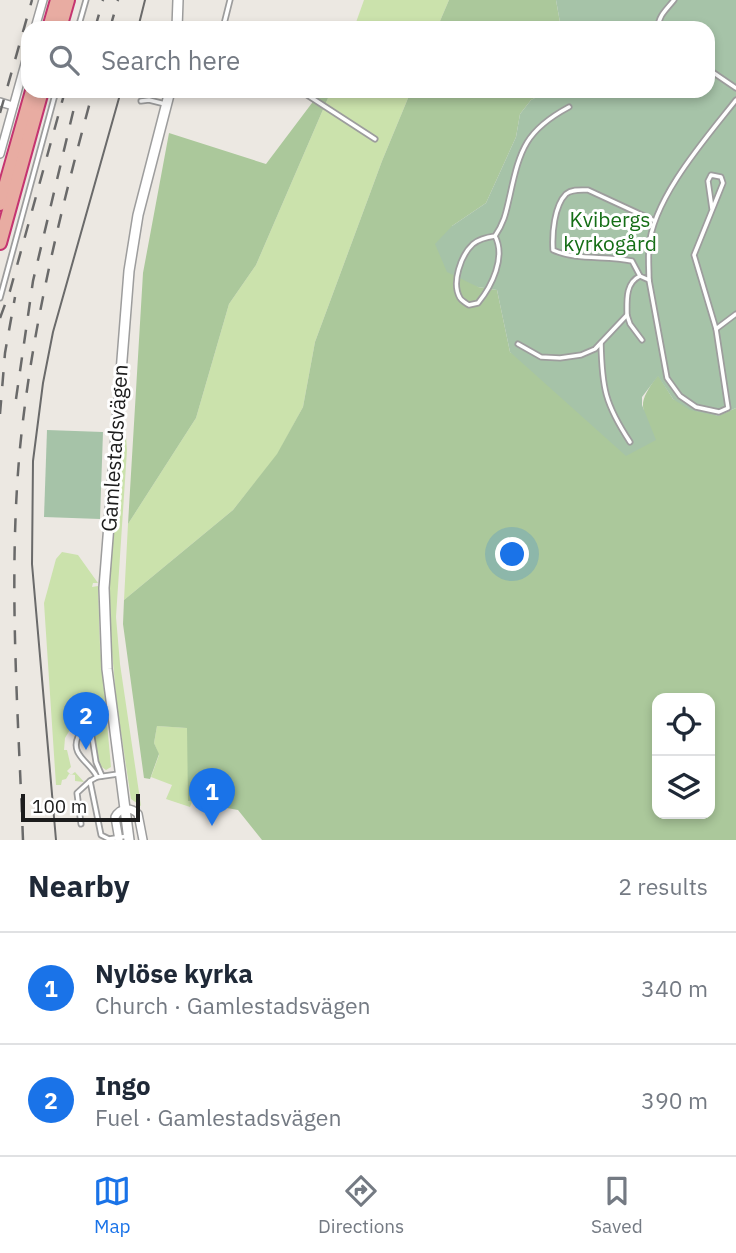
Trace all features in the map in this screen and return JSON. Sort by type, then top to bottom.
[{"type":"highway","points":[[51,21],[57,0]]},
{"type":"highway","points":[[62,21],[68,0]]},
{"type":"highway","points":[[0,204],[30,98]]},
{"type":"highway","points":[[0,243],[41,98]]},
{"type":"street","points":[[37,21],[43,0]]},
{"type":"street","points":[[177,21],[178,0]]},
{"type":"street","points":[[0,154],[21,78]]},
{"type":"street","name":"Gamlestadsvägen","points":[[124,838],[125,809],[104,642],[106,557],[129,271],[138,215],[168,98]]},
{"type":"street","points":[[0,102],[13,106]]},
{"type":"street","name":"Gamlestadsvägen","points":[[125,809],[138,814],[143,840]]},
{"type":"lane","points":[[80,21],[86,0]]},
{"type":"lane","points":[[225,21],[230,0]]},
{"type":"lane","points":[[658,21],[674,0]]},
{"type":"lane","points":[[715,74],[736,89]]},
{"type":"lane","points":[[0,298],[54,98]]},
{"type":"lane","points":[[313,98],[375,139]]},
{"type":"lane","points":[[712,209],[708,181],[711,175],[715,174],[721,177],[723,183],[694,255],[716,329],[728,408],[719,412],[696,407],[680,396],[667,378],[649,280],[649,246],[655,221],[669,192],[696,150],[736,100]]},
{"type":"lane","points":[[141,101],[167,104]]},
{"type":"lane","points":[[495,236],[499,244],[494,275],[478,303],[469,305],[460,299],[457,287],[462,261],[473,244],[495,236],[504,222],[519,159],[530,136],[547,118],[569,107]]},
{"type":"lane","points":[[649,280],[640,276],[632,261],[565,255],[553,250],[552,236],[559,206],[566,194],[577,190],[588,190],[655,221]]},
{"type":"lane","points":[[640,276],[630,284],[627,315],[642,340]]},
{"type":"lane","points":[[716,329],[736,314]]},
{"type":"lane","points":[[518,344],[541,357],[580,355],[595,349],[627,315]]},
{"type":"lane","points":[[601,343],[602,382],[606,400],[631,442]]},
{"type":"lane","points":[[84,733],[90,733],[92,737],[99,776],[76,750],[78,737],[84,733]]},
{"type":"lane","points":[[81,824],[77,793],[99,776],[120,774]]},
{"type":"lane","points":[[90,781],[101,835],[109,839],[124,838]]},
{"type":"green space","points":[[364,0],[449,0],[440,21],[356,21]]},
{"type":"green space","points":[[449,0],[556,0],[560,21],[440,21]]},
{"type":"green space","name":"Kvibergs kyrkogård","points":[[556,0],[736,0],[736,408],[718,416],[690,410],[673,399],[658,376],[642,397],[642,405],[656,440],[626,456],[510,352],[497,290],[478,287],[447,272],[435,244],[452,226],[486,203],[516,137],[520,114],[535,98],[715,98],[715,21],[560,21]]},
{"type":"green space","points":[[316,98],[328,98],[256,265],[229,304],[196,418],[128,524],[143,273],[169,133],[266,164]]},
{"type":"green space","points":[[328,98],[408,98],[315,342],[303,407],[277,455],[233,510],[124,600],[128,524],[196,418],[229,304],[256,265]]},
{"type":"green space","points":[[408,98],[535,98],[520,114],[516,137],[486,203],[452,226],[478,287],[497,290],[510,352],[655,440],[643,406],[646,394],[658,375],[673,399],[718,416],[736,408],[736,840],[262,840],[238,810],[188,801],[187,728],[157,726],[154,743],[159,754],[150,779],[144,778],[123,624],[124,600],[233,510],[277,454],[303,407],[315,342]]},
{"type":"green space","points":[[125,422],[127,450],[116,617],[120,664],[141,806],[131,799],[117,706],[109,620],[121,425]]},
{"type":"green space","points":[[47,430],[103,432],[100,519],[44,517]]},
{"type":"green space","points":[[62,552],[78,555],[98,583],[93,583],[92,587],[98,586],[100,646],[111,767],[106,770],[99,765],[93,726],[71,728],[65,738],[64,750],[67,750],[71,767],[67,771],[70,774],[62,780],[61,785],[56,785],[44,603],[56,559]]},
{"type":"green space","points":[[157,726],[188,728],[188,801],[192,802],[190,807],[166,799],[172,785],[151,777],[159,755],[154,743]]},
{"type":"green space","points":[[75,772],[84,782],[75,781],[75,775],[72,774]]},
{"type":"tram line","points":[[140,21],[145,0]]},
{"type":"tram line","points":[[56,840],[32,564],[33,461],[53,332],[119,98]]},
{"type":"railway","points":[[26,21],[32,0]]},
{"type":"railway","points":[[97,21],[103,0]]},
{"type":"railway","points":[[112,21],[118,0]]},
{"type":"railway","points":[[0,113],[21,39]]},
{"type":"railway","points":[[0,318],[10,291],[63,98]]},
{"type":"railway","points":[[16,399],[33,281],[76,98]]},
{"type":"railway","points":[[23,840],[14,595],[20,448],[32,357],[49,268],[91,98]]},
{"type":"railway","points":[[0,414],[5,353],[15,297]]},
{"type":"place","name":"Ingo","points":[[86,750]]},
{"type":"place","name":"Nylöse kyrka","points":[[212,826]]}]
